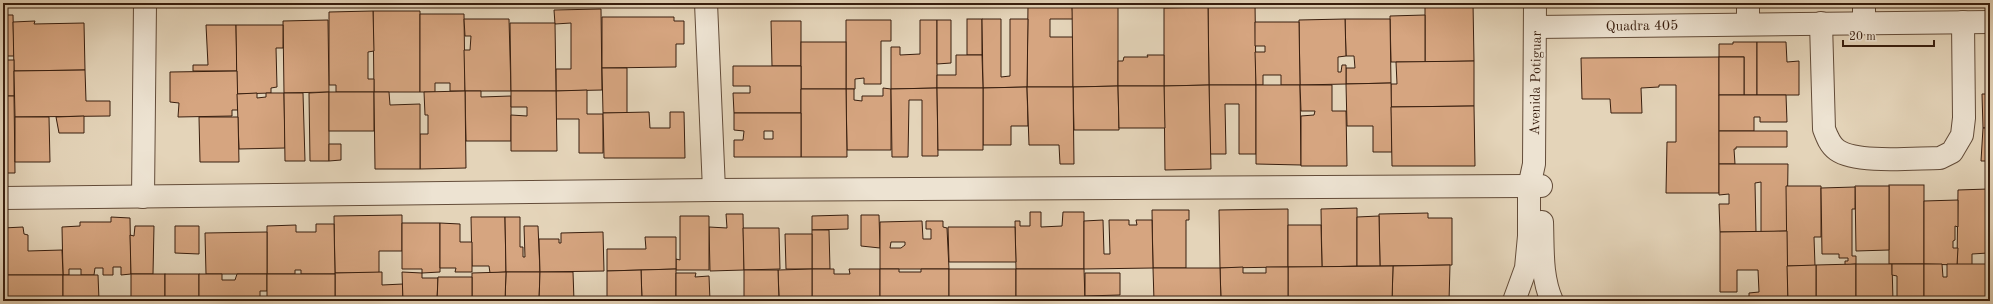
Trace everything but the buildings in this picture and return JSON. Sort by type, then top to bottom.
[{"type":"street","points":[[143,197],[145,3]]},
{"type":"street","points":[[706,3],[714,190]]},
{"type":"street","name":"Avenida Potiguar","points":[[1535,3],[1535,186],[1544,274],[1548,292],[1552,301]]},
{"type":"street","name":"Quadra 405","points":[[1536,27],[1748,14],[1821,24],[1864,13],[1963,22],[1990,22]]},
{"type":"street","points":[[1821,24],[1824,129],[1829,141],[1837,150],[1858,158],[1940,158],[1952,152],[1962,135],[1964,118],[1963,22]]},
{"type":"street","points":[[3,198],[714,190],[1535,186]]},
{"type":"street","name":"Avenida Potiguar","points":[[1514,301],[1526,268],[1535,186]]}]
